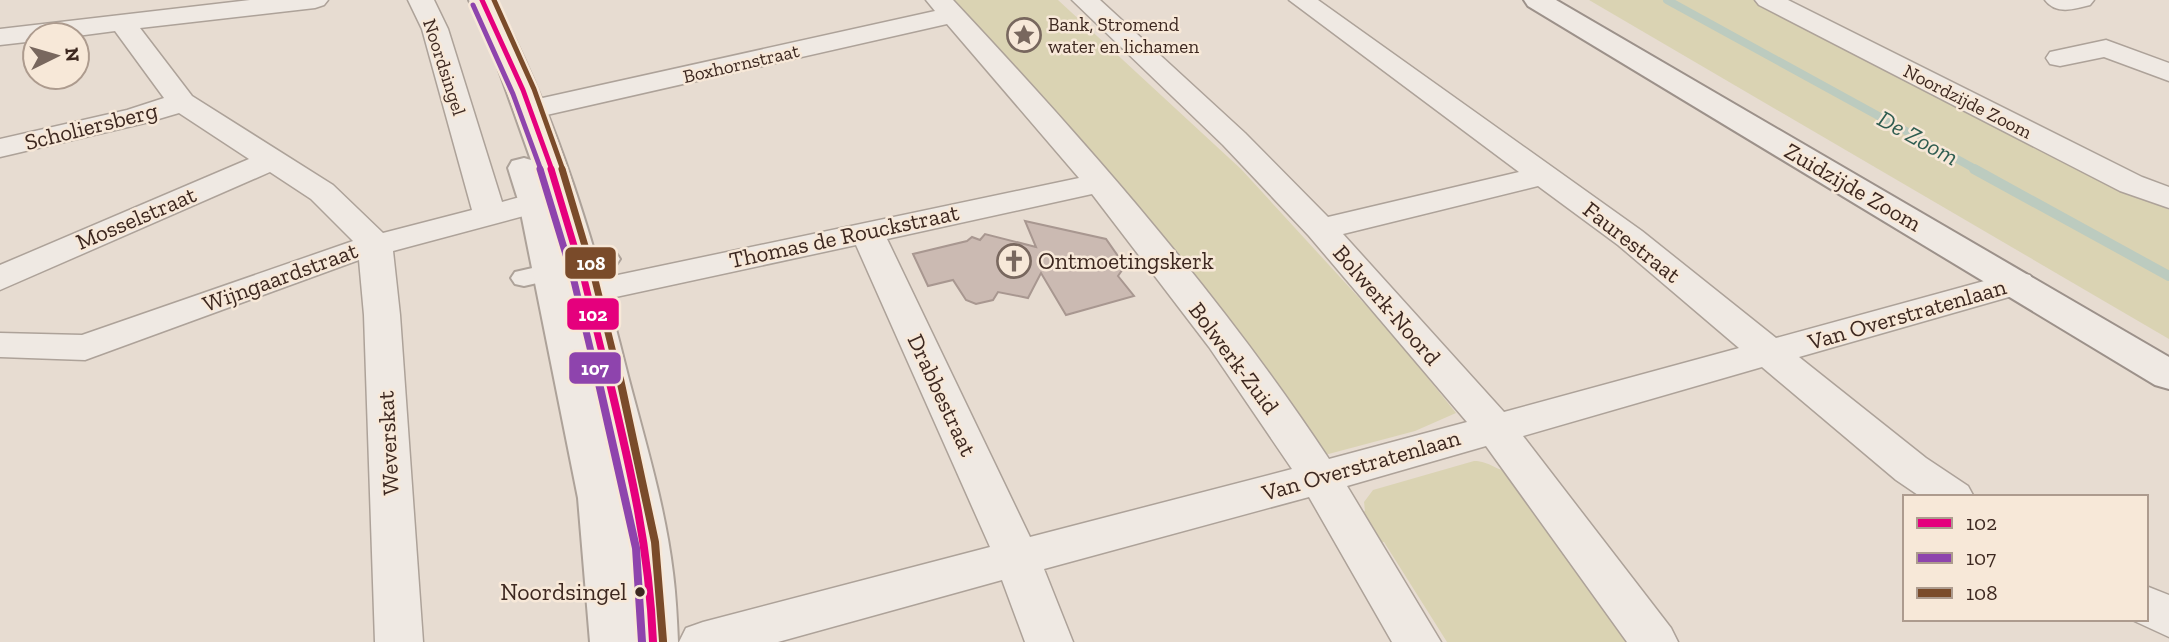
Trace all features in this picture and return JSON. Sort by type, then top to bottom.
[{"type":"street","points":[[0,37],[315,0]]},
{"type":"street","name":"Noordsingel","points":[[421,0],[435,29],[491,215]]},
{"type":"street","name":"Noordsingel","points":[[462,0],[549,199]]},
{"type":"street","name":"Noordsingel","points":[[482,0],[502,39],[529,110],[549,199],[639,509],[649,572],[653,642]]},
{"type":"street","name":"Bolwerk-Noord","points":[[1085,0],[1234,139],[1321,229],[1494,427],[1654,642]]},
{"type":"street","name":"Faurestraat","points":[[1302,0],[1630,238],[1911,469],[1950,495]]},
{"type":"street","name":"Zuidzijde Zoom","points":[[1537,0],[2169,375]]},
{"type":"street","name":"Noordzijde Zoom","points":[[1768,0],[2131,184],[2169,198]]},
{"type":"street","points":[[2058,0],[2068,3],[2081,0]]},
{"type":"street","name":"Boxhornstraat","points":[[529,110],[946,8]]},
{"type":"street","name":"Bolwerk-Zuid","points":[[946,8],[1018,85],[1101,183],[1260,390],[1319,478],[1418,642]]},
{"type":"street","points":[[123,21],[132,38],[182,102],[322,192],[374,244]]},
{"type":"street","points":[[2060,58],[2106,48],[2156,71],[2169,74]]},
{"type":"street","name":"Scholiersberg","points":[[0,148],[135,117],[182,102]]},
{"type":"street","name":"Mosselstraat","points":[[0,279],[42,258],[273,160]]},
{"type":"street","points":[[1321,229],[1545,175]]},
{"type":"street","name":"Thomas de Rouckstraat","points":[[570,273],[867,233],[1101,183]]},
{"type":"street","name":"Wijngaardstraat","points":[[0,345],[85,348],[374,244],[549,199]]},
{"type":"street","name":"Drabbestraat","points":[[867,233],[1017,558],[1049,642]]},
{"type":"street","name":"Weverskat","points":[[374,244],[382,315],[399,642]]},
{"type":"street","name":"Noordsingel","points":[[570,273],[601,498],[615,642]]},
{"type":"street","name":"Van Overstratenlaan","points":[[703,642],[1319,478],[2017,283]]},
{"type":"street","points":[[2148,606],[2169,617]]},
{"type":"shaded area","points":[[953,0],[1058,0],[1241,169],[1394,336],[1456,413],[1415,431],[1321,456],[1047,102]]},
{"type":"shaded area","points":[[1589,0],[1759,0],[2030,136],[2169,210],[2169,339]]},
{"type":"shaded area","points":[[1474,461],[1504,471],[1516,471],[1640,642],[1447,642],[1384,542],[1372,543],[1354,514],[1365,511],[1364,502],[1373,490]]},
{"type":"building","name":"Ontmoetingskerk","points":[[1025,221],[1106,239],[1125,266],[1118,276],[1134,296],[1066,315],[1041,273],[1028,298],[998,292],[993,300],[976,304],[966,300],[953,280],[928,286],[913,254],[967,241],[972,237],[980,240],[985,234],[1036,247]]},
{"type":"waterway","name":"De Zoom","points":[[1667,0],[1977,170]]},
{"type":"waterway","name":"De Zoom","points":[[1974,169],[2169,276]]},
{"type":"transit line","name":"102","points":[[482,0],[523,90],[556,184],[584,279],[642,524],[649,573],[653,642]]},
{"type":"transit line","name":"108","points":[[494,0],[515,44],[551,135],[594,276],[651,518],[660,576],[663,641]]},
{"type":"transit line","name":"107","points":[[473,5],[531,140],[574,281],[631,524],[639,573],[642,642]]},
{"type":"place","name":"Bank, Stromend water en lichamen","points":[[1024,35]]},
{"type":"place","name":"Ontmoetingskerk","points":[[1014,261]]},
{"type":"place","name":"Noordsingel","points":[[640,592]]}]
